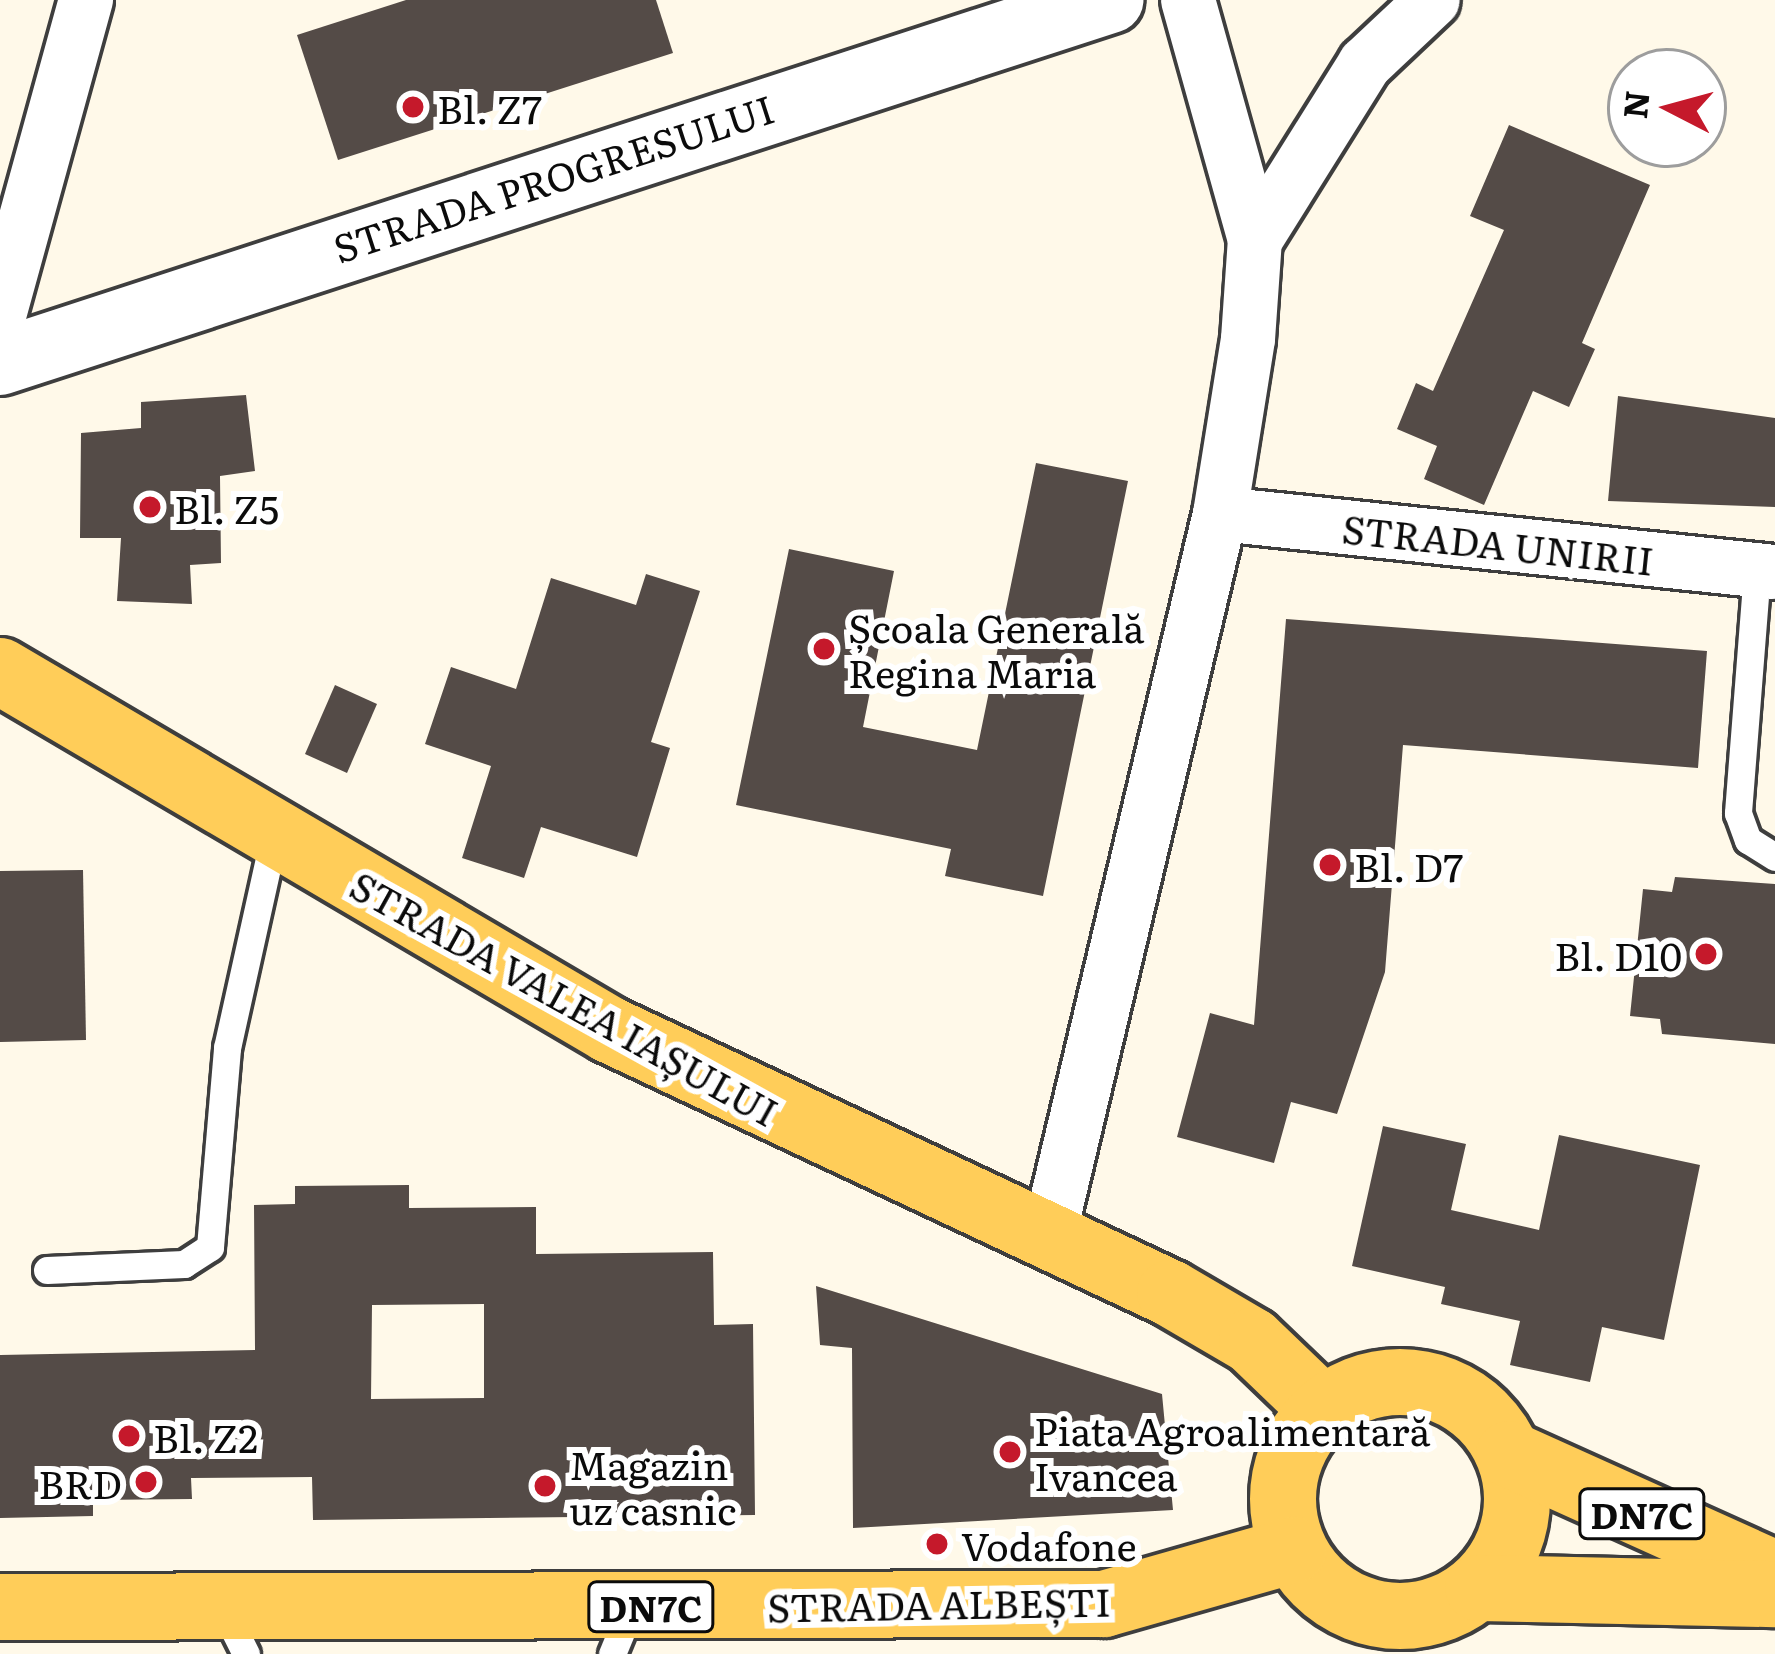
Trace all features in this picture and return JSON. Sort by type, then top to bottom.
[{"type":"main road","name":"STRADA VALEA IAȘULUI","points":[[0,671],[274,836],[706,1081],[1049,1235],[1252,1341],[1323,1409]]},
{"type":"main road","name":"DN7C","points":[[1323,1409],[1354,1390],[1427,1384],[1489,1422],[1509,1454],[1775,1574]]},
{"type":"main road","points":[[1323,1409],[1285,1474],[1294,1550],[1328,1592],[1376,1615],[1447,1607],[1478,1588],[1514,1527],[1509,1454]]},
{"type":"main road","name":"STRADA ALBEȘTI","points":[[0,1607],[234,1630],[621,1630],[1104,1604],[1294,1550]]},
{"type":"main road","points":[[1478,1588],[1775,1594]]},
{"type":"street","points":[[0,312],[86,0]]},
{"type":"street","name":"STRADA PROGRESULUI","points":[[0,362],[1110,0]]},
{"type":"street","points":[[1049,1235],[1220,514],[1255,240],[1188,0]]},
{"type":"street","points":[[1255,240],[1365,64],[1433,0]]},
{"type":"street","name":"STRADA UNIRII","points":[[1220,514],[1766,572]]},
{"type":"lane","points":[[1766,572],[1738,813],[1748,840],[1775,857]]},
{"type":"lane","points":[[47,1270],[184,1264],[210,1247],[227,1048],[274,836]]},
{"type":"building","name":"Bl. Z7","points":[[406,0],[656,0],[673,53],[338,160],[297,35]]},
{"type":"building","points":[[1509,125],[1650,185],[1582,343],[1595,349],[1569,407],[1533,391],[1484,505],[1424,479],[1437,446],[1397,429],[1416,383],[1433,391],[1504,230],[1470,216]]},
{"type":"building","name":"Bl. Z5","points":[[246,395],[255,471],[220,476],[221,563],[190,565],[192,604],[117,601],[121,538],[80,538],[81,433],[141,428],[141,402]]},
{"type":"building","points":[[1618,396],[1775,418],[1775,507],[1608,501]]},
{"type":"building","name":"Școala Generală Regina Maria","points":[[1036,463],[1128,481],[1043,896],[945,876],[951,849],[736,805],[789,549],[894,571],[863,727],[977,750]]},
{"type":"building","points":[[646,574],[700,591],[651,742],[670,748],[637,857],[541,827],[524,878],[462,858],[491,766],[425,744],[451,667],[516,689],[551,578],[636,605]]},
{"type":"building","name":"Bl. D7","points":[[1286,619],[1707,651],[1698,768],[1403,745],[1385,972],[1337,1114],[1291,1102],[1274,1163],[1177,1137],[1210,1013],[1254,1025]]},
{"type":"building","points":[[335,685],[377,704],[347,773],[305,754]]},
{"type":"building","points":[[83,870],[86,1040],[0,1042],[0,871]]},
{"type":"building","name":"Bl. D10","points":[[1675,877],[1775,884],[1775,1044],[1662,1034],[1660,1019],[1630,1016],[1643,889],[1672,892]]},
{"type":"building","points":[[1383,1126],[1466,1144],[1451,1210],[1539,1230],[1559,1135],[1700,1165],[1664,1340],[1602,1327],[1590,1382],[1510,1365],[1520,1321],[1441,1304],[1445,1287],[1352,1266]]},
{"type":"building","points":[[409,1185],[409,1208],[536,1207],[536,1254],[713,1252],[714,1325],[753,1324],[755,1515],[313,1520],[312,1477],[191,1478],[192,1499],[93,1500],[93,1516],[0,1518],[0,1355],[255,1350],[254,1205],[295,1204],[295,1186]],"holes":[[[484,1304],[484,1398],[371,1399],[372,1305]]]},
{"type":"building","name":"Piata Agroalimentară Ivancea","points":[[816,1286],[1162,1394],[1173,1510],[853,1528],[852,1348],[820,1345]]},
{"type":"place","name":"Bl. Z7","points":[[413,107]]},
{"type":"place","name":"Bl. Z5","points":[[150,507]]},
{"type":"place","name":"Școala Generală Regina Maria","points":[[824,649]]},
{"type":"place","name":"Bl. D7","points":[[1330,865]]},
{"type":"place","name":"Bl. D10","points":[[1706,954]]},
{"type":"place","name":"Bl. Z2","points":[[129,1436]]},
{"type":"place","name":"Piata Agroalimentară Ivancea","points":[[1010,1452]]},
{"type":"place","name":"BRD","points":[[146,1482]]},
{"type":"place","name":"Magazin uz casnic","points":[[545,1486]]},
{"type":"place","name":"Vodafone","points":[[937,1544]]}]
